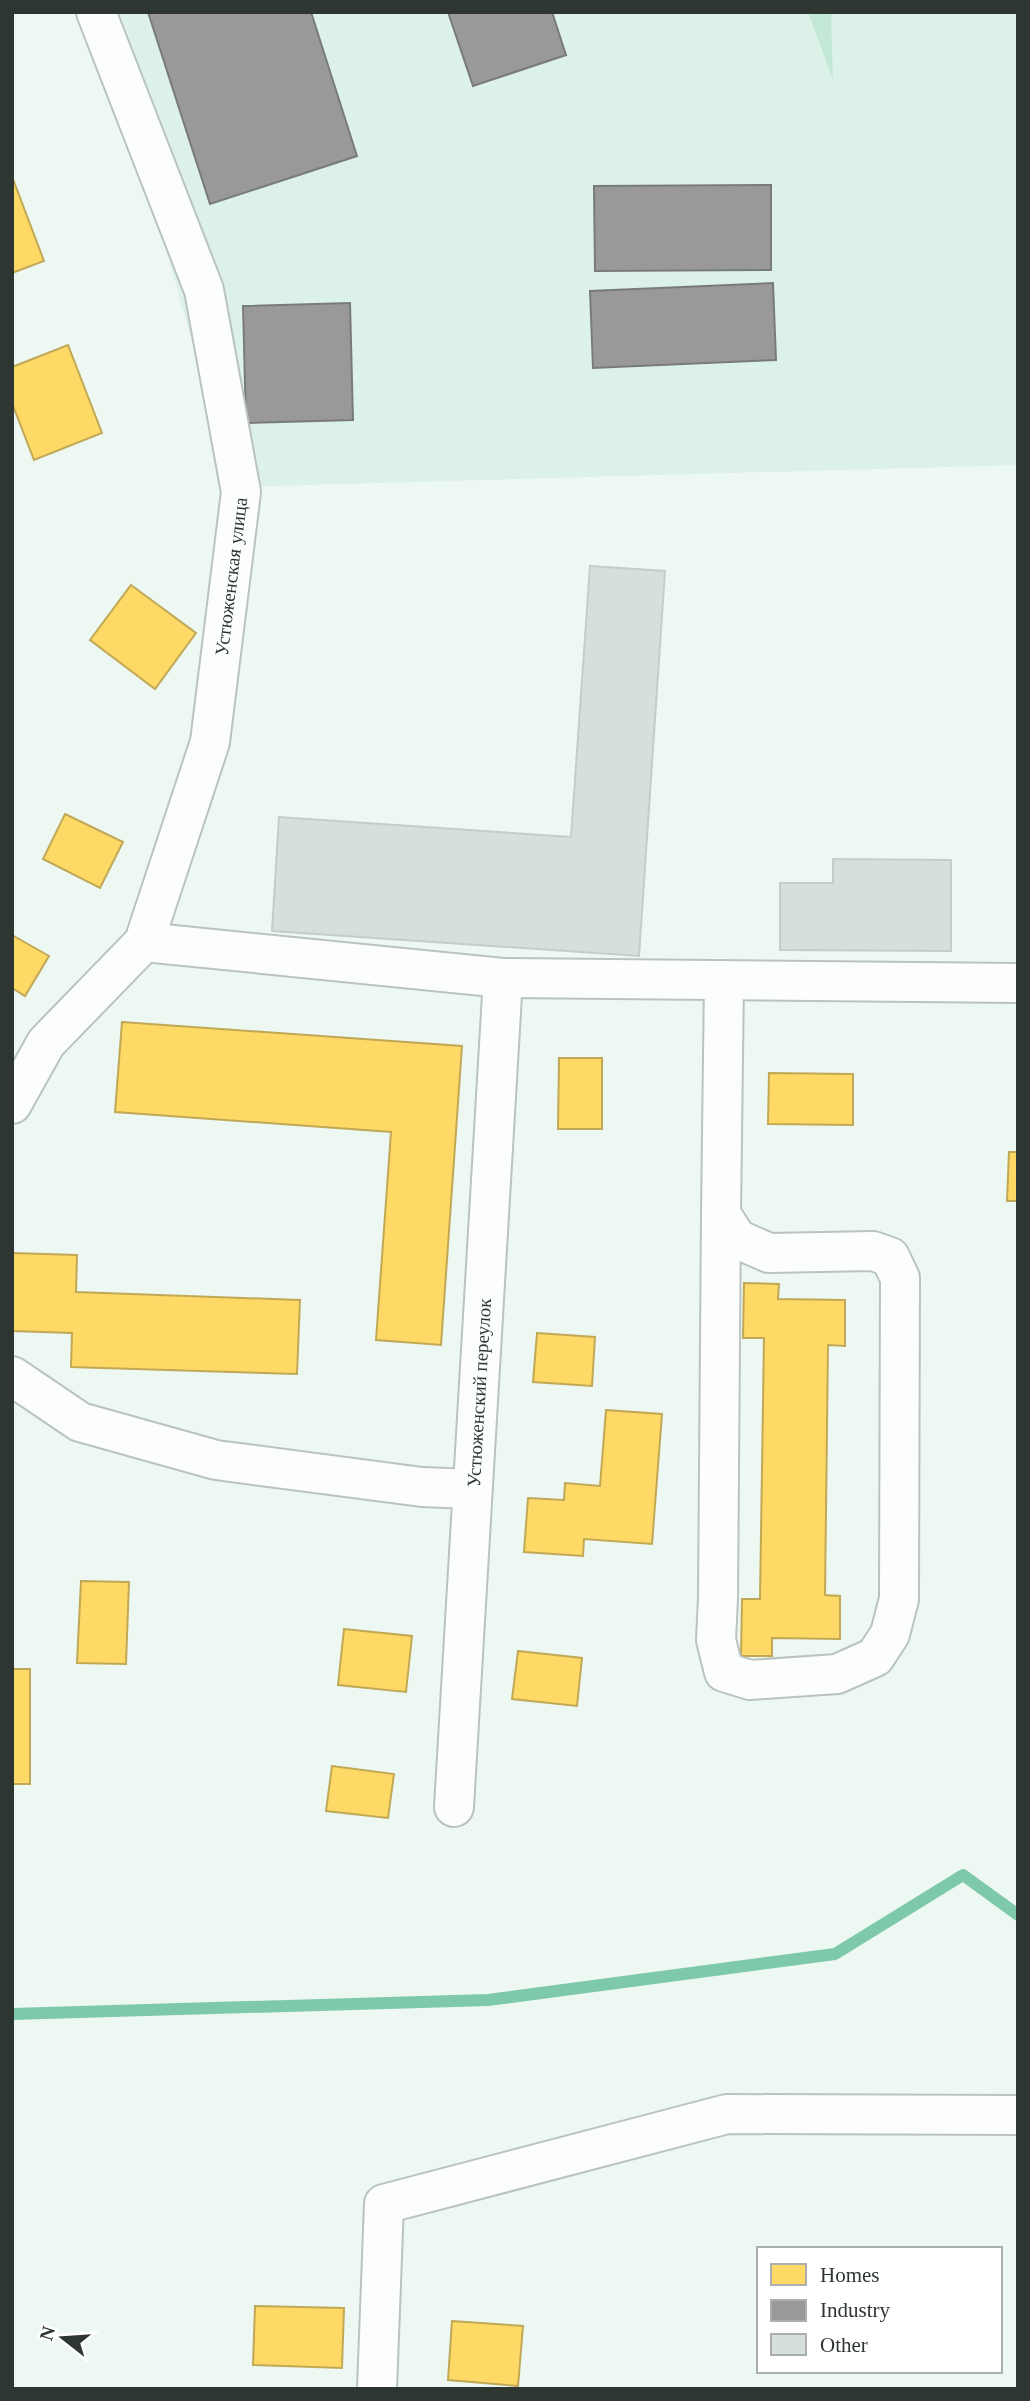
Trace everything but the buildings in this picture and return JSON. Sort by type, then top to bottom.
[{"type":"street","name":"Устюженская улица","points":[[12,1104],[46,1043],[144,942],[210,742],[241,492],[204,290],[96,12]]},
{"type":"street","points":[[144,942],[503,978],[1018,983]]},
{"type":"street","name":"Устюженский переулок","points":[[453,1807],[503,978]]},
{"type":"street","points":[[722,1214],[737,1240],[769,1253],[873,1251],[890,1258],[900,1278],[899,1599],[890,1634],[875,1657],[837,1674],[750,1680],[724,1672],[716,1640],[724,981]]},
{"type":"street","points":[[12,1376],[80,1422],[216,1460],[422,1487],[472,1489]]},
{"type":"street","points":[[377,2389],[384,2204],[727,2114],[1018,2115]]},
{"type":"shaded area","points":[[99,12],[1018,12],[1018,465],[233,487]]},
{"type":"green space","points":[[808,12],[831,12],[833,80]]},
{"type":"waterway","points":[[12,2014],[488,2000],[835,1954],[963,1875],[1018,1915]]}]
